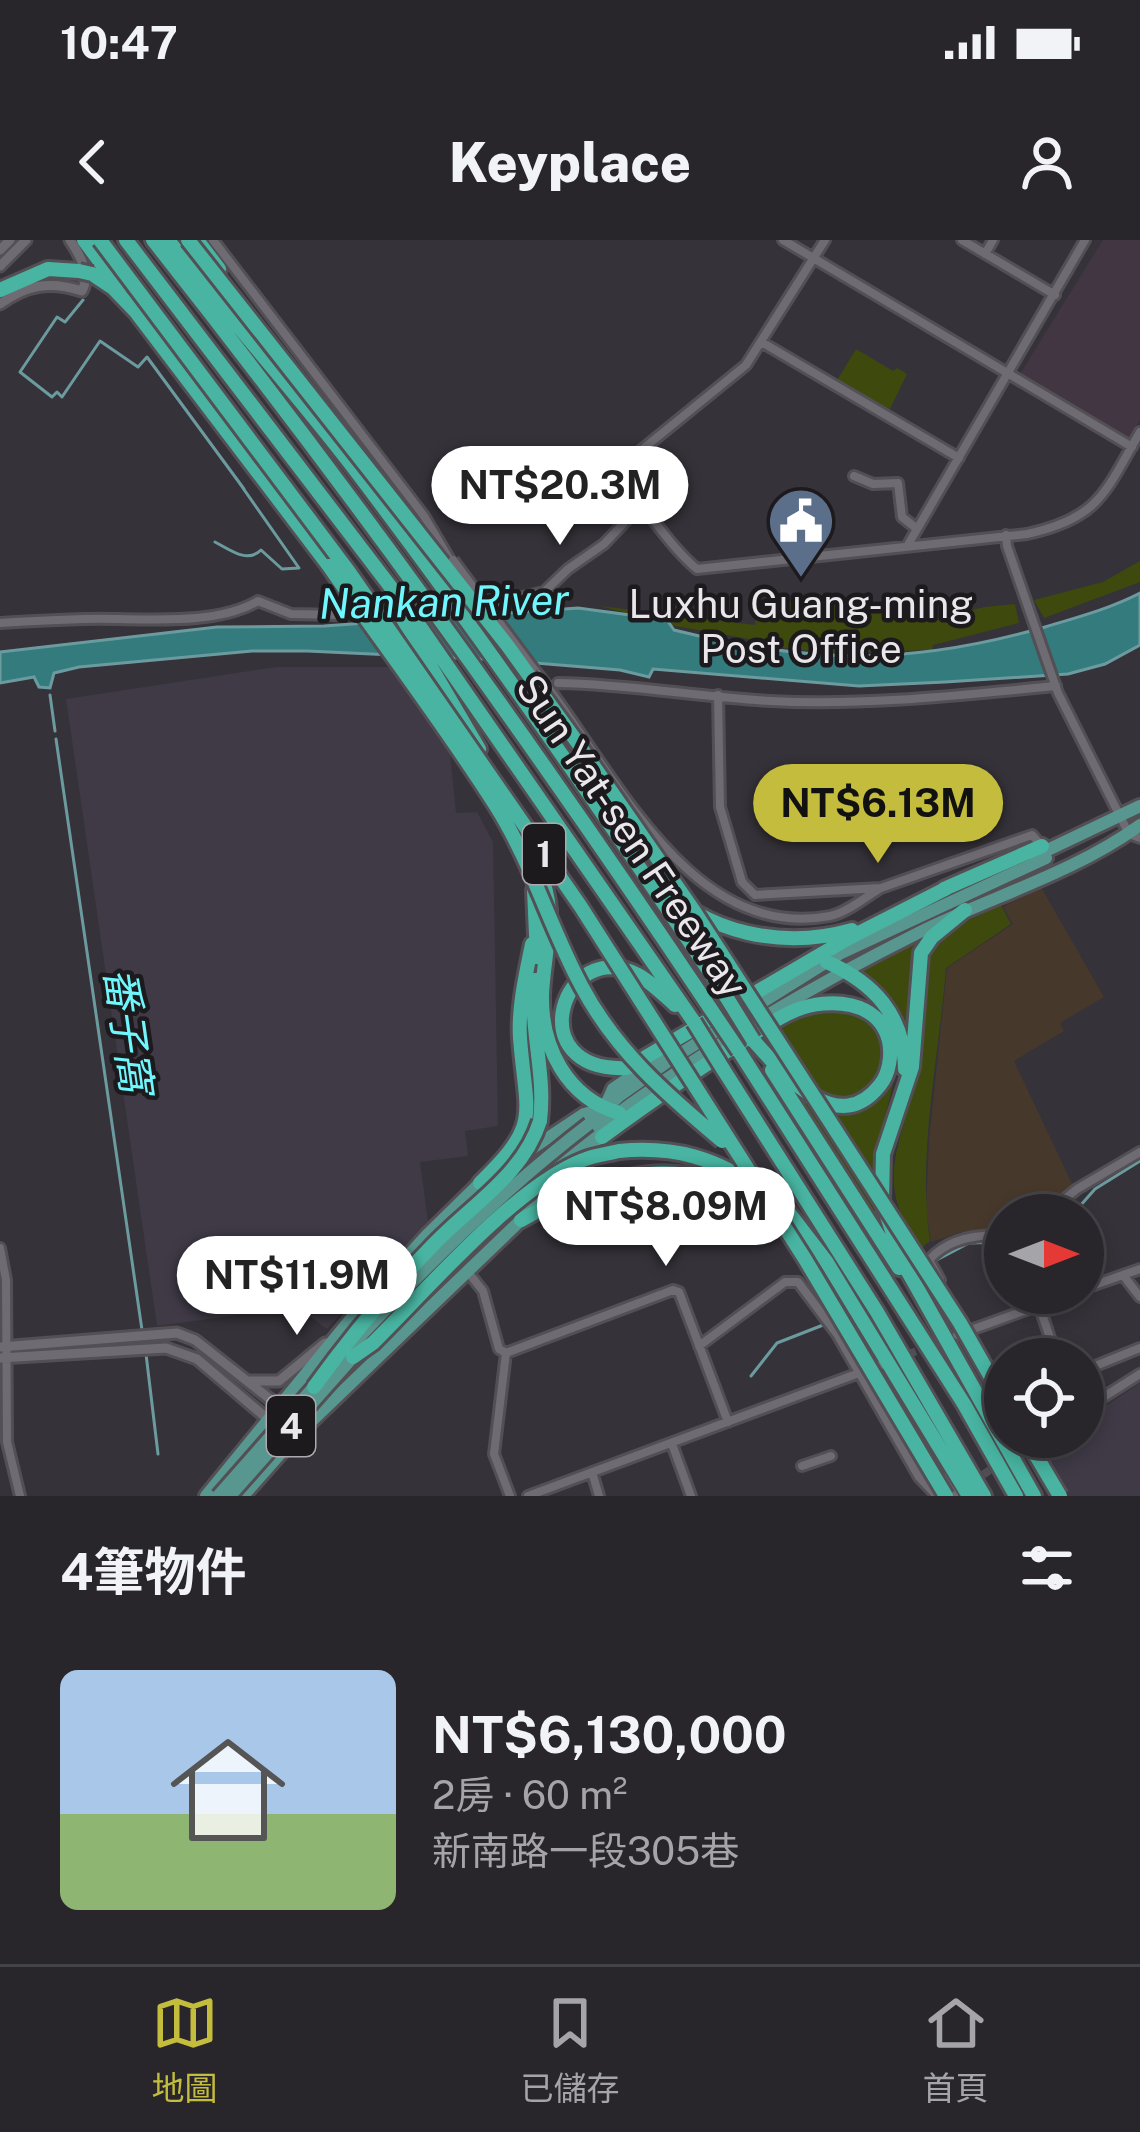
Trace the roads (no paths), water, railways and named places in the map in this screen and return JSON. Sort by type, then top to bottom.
[{"type":"highway","points":[[84,240],[328,566],[496,806],[524,856],[582,987],[614,1039],[640,1070],[764,1179],[826,1261],[952,1495]]},
{"type":"highway","name":"1","points":[[100,240],[349,572],[568,889],[952,1495]]},
{"type":"highway","points":[[126,240],[383,581],[492,770],[549,906],[542,993],[550,1049],[566,1078],[611,1111]]},
{"type":"highway","name":"Sun Yat-sen Freeway","points":[[153,240],[268,386],[479,672],[715,1026],[739,1051],[964,1404],[1016,1496]]},
{"type":"highway","points":[[168,240],[353,467],[462,610],[623,841],[871,1227],[920,1292]]},
{"type":"highway","points":[[193,240],[375,470],[454,582],[462,610]]},
{"type":"highway","name":"1","points":[[193,240],[577,742],[694,910],[984,1365]]},
{"type":"highway","points":[[0,290],[48,269],[86,272],[113,288],[136,312]]},
{"type":"highway","name":"Sun Yat-sen Freeway","points":[[405,615],[450,672],[694,1022],[877,1312],[984,1496]]},
{"type":"highway","points":[[314,1387],[362,1321],[523,1158],[540,1121],[543,1093],[532,1031],[538,909],[516,821]]},
{"type":"highway","points":[[623,841],[664,889],[693,913],[748,932],[810,939],[856,929],[1042,846]]},
{"type":"highway","points":[[694,1022],[636,974],[613,968],[582,976],[565,998],[561,1017],[563,1034],[580,1059],[602,1069],[627,1068],[847,939],[947,887]]},
{"type":"highway","points":[[480,1184],[513,1150],[527,1121],[520,1014],[538,909]]},
{"type":"highway","points":[[965,910],[932,937],[921,953],[912,1067],[883,1154],[883,1201],[902,1261],[1034,1496]]},
{"type":"highway","points":[[827,962],[873,989],[895,1020],[905,1061],[901,1104]]},
{"type":"highway","points":[[595,1131],[771,1023],[809,1006],[848,1004],[876,1019],[889,1043],[888,1072],[861,1100],[842,1105],[823,1102],[799,1087],[753,1040]]},
{"type":"highway","points":[[353,1357],[545,1181],[584,1159],[619,1151],[671,1151],[727,1168],[762,1193],[826,1261]]},
{"type":"highway","points":[[521,1220],[600,1181],[673,1173],[719,1184],[749,1198],[826,1261]]},
{"type":"highway","points":[[1037,1458],[1060,1496]]},
{"type":"main road","name":"4","points":[[611,1111],[613,1089],[860,937],[1140,806]]},
{"type":"main road","name":"4","points":[[1042,846],[1106,815],[1120,816]]},
{"type":"main road","name":"4","points":[[243,1496],[294,1438],[521,1220],[619,1096],[715,1026],[827,962],[914,916],[1073,847],[1120,816]]},
{"type":"main road","name":"4","points":[[206,1496],[355,1315],[480,1184],[584,1114],[611,1111],[715,1026],[1136,832]]},
{"type":"main road","name":"4","points":[[230,1496],[438,1268],[595,1131]]},
{"type":"main road","name":"4","points":[[218,1496],[431,1260],[491,1204],[595,1131]]},
{"type":"street","points":[[0,250],[10,240]]},
{"type":"street","points":[[0,266],[26,240]]},
{"type":"street","points":[[0,304],[35,285],[60,284],[82,291],[83,264],[70,240]]},
{"type":"street","points":[[213,240],[424,517],[676,863],[745,908],[790,918],[834,916],[881,888],[1032,835],[1042,846]]},
{"type":"street","points":[[783,240],[1132,447]]},
{"type":"street","points":[[825,240],[763,343],[718,389],[623,464],[623,472],[643,503],[698,569],[1049,529],[1080,517],[1111,485],[1140,432]]},
{"type":"street","points":[[962,240],[1055,295]]},
{"type":"street","points":[[985,254],[993,240]]},
{"type":"street","points":[[909,544],[1085,240]]},
{"type":"street","points":[[763,343],[958,458]]},
{"type":"street","points":[[854,476],[873,484],[898,484],[902,517],[916,528]]},
{"type":"street","points":[[424,517],[484,606],[544,592],[568,568],[604,544],[643,503]]},
{"type":"street","points":[[1006,536],[1055,681],[1120,816],[1136,832]]},
{"type":"street","points":[[0,623],[138,622],[235,612],[258,601],[291,614],[343,615]]},
{"type":"street","points":[[558,683],[622,684],[668,693],[769,701],[892,702],[1055,681]]},
{"type":"street","points":[[718,695],[719,807],[742,882],[754,896],[881,888]]},
{"type":"street","points":[[1071,1194],[1140,1152]]},
{"type":"street","points":[[969,1331],[931,1263],[967,1236],[984,1236]]},
{"type":"street","points":[[0,1248],[6,1280],[7,1442],[20,1496]]},
{"type":"street","points":[[1104,1282],[1140,1268]]},
{"type":"street","points":[[467,1270],[484,1292],[499,1348],[506,1353]]},
{"type":"street","points":[[1124,1275],[1140,1297]]},
{"type":"street","points":[[699,1346],[789,1280],[804,1287],[837,1334],[907,1459],[952,1495]]},
{"type":"street","points":[[506,1353],[673,1290],[679,1292],[728,1422]]},
{"type":"street","points":[[957,1336],[1017,1314]]},
{"type":"street","points":[[245,1381],[279,1381],[355,1315]]},
{"type":"street","points":[[3,1352],[177,1333],[195,1340],[280,1407]]},
{"type":"street","points":[[3,1352],[166,1348],[187,1352],[294,1438]]},
{"type":"street","points":[[1104,1363],[1140,1348]]},
{"type":"street","points":[[506,1353],[494,1454],[510,1496]]},
{"type":"street","points":[[528,1496],[881,1365],[952,1495]]},
{"type":"street","points":[[1104,1397],[1140,1374]]},
{"type":"street","points":[[672,1444],[691,1496]]},
{"type":"street","points":[[802,1466],[831,1456]]},
{"type":"street","points":[[592,1472],[599,1496]]},
{"type":"water","points":[[1140,593],[1140,645],[1105,664],[1068,674],[859,686],[653,669],[649,677],[620,670],[500,660],[252,651],[79,667],[54,673],[50,688],[39,687],[34,677],[0,683],[0,652],[217,627],[324,626],[578,608],[667,620],[674,630],[771,649],[860,656],[904,654],[996,640]]},
{"type":"waterway","points":[[83,300],[65,322],[57,317],[20,372],[52,397],[57,392],[62,397],[100,341],[138,367],[147,357],[244,489]]},
{"type":"waterway","points":[[215,542],[244,555],[261,550],[282,569],[299,568],[238,481]]},
{"type":"waterway","name":"番子窩","points":[[50,695],[55,731]]},
{"type":"waterway","name":"番子窩","points":[[56,739],[142,1330]]},
{"type":"waterway","points":[[1091,1194],[1140,1161]]},
{"type":"waterway","points":[[931,1263],[969,1243],[984,1243]]},
{"type":"waterway","points":[[751,1376],[777,1343],[836,1320]]},
{"type":"waterway","name":"番子窩","points":[[146,1354],[158,1454]]},
{"type":"tunnel","points":[[378,614],[476,607]]},
{"type":"tunnel","points":[[886,1363],[945,1340]]},
{"type":"tunnel","points":[[973,1481],[1001,1463]]},
{"type":"place","name":"Luxhu Guang-ming Post Office","points":[[801,580]]},
{"type":"water label","name":"Nankan River","points":[[444,601]]}]
